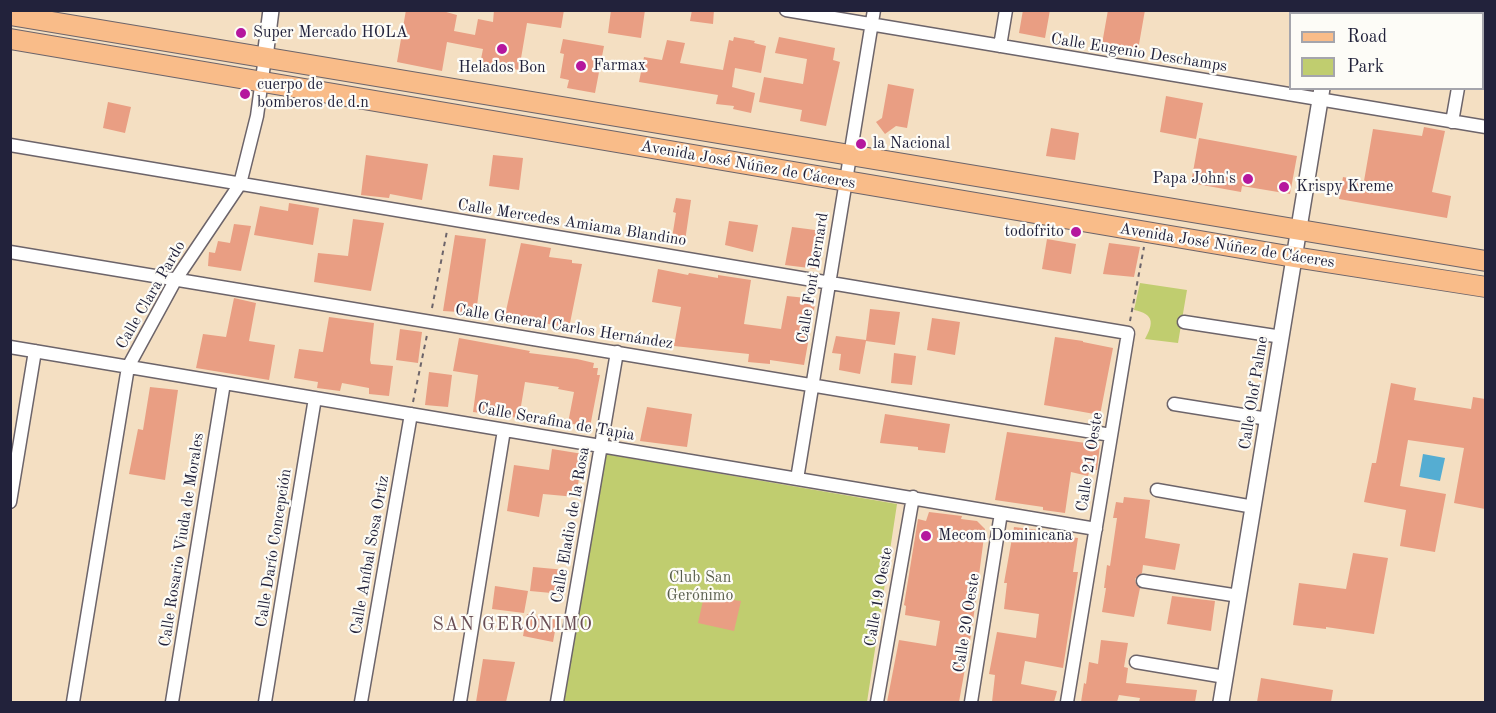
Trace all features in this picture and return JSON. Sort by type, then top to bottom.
[{"type":"main road","name":"Avenida José Núñez de Cáceres","points":[[10,15],[1485,261]]},
{"type":"main road","name":"Avenida José Núñez de Cáceres","points":[[10,39],[1294,257],[1485,287]]},
{"type":"street","points":[[265,57],[271,10]]},
{"type":"street","name":"Calle Eugenio Deschamps","points":[[786,10],[1000,46],[1289,89]]},
{"type":"street","name":"Calle Font Bernard","points":[[797,479],[874,10]]},
{"type":"street","points":[[1000,46],[1006,10]]},
{"type":"street","name":"Calle Clara Pardo","points":[[74,702],[129,367],[176,279],[240,184],[257,116],[265,57]]},
{"type":"street","name":"Calle Eugenio Deschamps","points":[[1294,90],[1485,127]]},
{"type":"street","points":[[1452,122],[1458,90]]},
{"type":"street","name":"Calle Olof Palme","points":[[1221,702],[1321,94]]},
{"type":"street","name":"Calle Mercedes Amiama Blandino","points":[[10,146],[1128,333]]},
{"type":"street","name":"Calle General Carlos Hernández","points":[[10,252],[1112,435]]},
{"type":"street","points":[[1185,322],[1282,337]]},
{"type":"street","name":"Calle 21 Oeste","points":[[1067,702],[1128,333]]},
{"type":"street","name":"Calle Serafina de Tapia","points":[[10,347],[1096,528]]},
{"type":"street","points":[[10,502],[35,351]]},
{"type":"street","name":"Calle Eladio de la Rosa","points":[[557,702],[617,352]]},
{"type":"street","name":"Calle Rosario Viuda de Morales","points":[[172,702],[224,383]]},
{"type":"street","name":"Calle Darío Concepción","points":[[265,702],[315,398]]},
{"type":"street","points":[[1174,404],[1268,419]]},
{"type":"street","name":"Calle Aníbal Sosa Ortiz","points":[[362,702],[411,414]]},
{"type":"street","points":[[460,702],[504,430]]},
{"type":"street","points":[[1157,490],[1254,507]]},
{"type":"street","name":"Calle 19 Oeste","points":[[877,702],[913,497]]},
{"type":"street","name":"Calle 20 Oeste","points":[[971,702],[1001,513]]},
{"type":"street","points":[[1143,581],[1239,596]]},
{"type":"street","points":[[1136,662],[1225,677]]},
{"type":"path","points":[[1128,333],[1146,232]]},
{"type":"green space","points":[[1140,283],[1187,290],[1178,343],[1145,339],[1151,324],[1149,317],[1134,310]]},
{"type":"green space","name":"Club San Gerónimo","points":[[605,454],[897,504],[867,702],[564,702]]},
{"type":"water","points":[[1423,454],[1445,458],[1440,481],[1419,477]]},
{"type":"building","points":[[406,10],[439,10],[457,15],[454,31],[475,35],[478,19],[493,22],[494,10],[564,10],[561,28],[527,23],[519,70],[480,64],[483,49],[447,42],[442,71],[397,62]]},
{"type":"building","points":[[611,10],[645,10],[641,38],[608,33]]},
{"type":"building","points":[[692,10],[714,10],[713,24],[690,21]]},
{"type":"building","points":[[1023,10],[1050,10],[1045,38],[1019,33]]},
{"type":"building","points":[[1108,10],[1145,10],[1138,50],[1102,44]]},
{"type":"building","points":[[734,37],[755,41],[754,43],[766,46],[761,73],[735,68],[732,87],[755,93],[751,113],[733,109],[734,106],[716,104],[718,95],[639,82],[644,57],[662,60],[667,40],[685,43],[680,63],[723,70],[729,40],[733,41]]},
{"type":"building","points":[[779,37],[835,48],[833,60],[840,62],[826,126],[800,121],[802,110],[759,102],[764,77],[803,84],[807,59],[775,53]]},
{"type":"building","name":"Farmax","points":[[563,39],[604,46],[595,93],[567,88],[569,80],[560,78],[564,54],[560,53]]},
{"type":"building","points":[[888,84],[914,89],[907,128],[896,126],[885,134],[876,122],[882,118]]},
{"type":"building","points":[[1166,96],[1203,103],[1196,139],[1160,132]]},
{"type":"building","points":[[108,102],[131,107],[125,133],[103,128]]},
{"type":"building","points":[[1424,127],[1445,131],[1432,192],[1451,196],[1447,218],[1339,199],[1343,177],[1364,181],[1373,129],[1422,136]]},
{"type":"building","points":[[1051,128],[1079,133],[1075,160],[1046,156]]},
{"type":"building","points":[[1199,138],[1297,156],[1290,194],[1242,186],[1241,192],[1191,183]]},
{"type":"building","points":[[366,155],[428,164],[422,200],[390,194],[389,198],[361,195]]},
{"type":"building","points":[[493,155],[523,158],[519,190],[489,186]]},
{"type":"building","points":[[676,198],[691,200],[685,241],[672,238]]},
{"type":"building","points":[[289,203],[319,208],[313,245],[254,235],[260,206],[288,211]]},
{"type":"building","points":[[353,219],[384,223],[371,291],[314,282],[318,253],[348,256]]},
{"type":"building","points":[[729,221],[758,225],[753,252],[725,245]]},
{"type":"building","points":[[234,224],[251,226],[241,271],[208,266],[209,252],[215,253],[218,241],[230,243]]},
{"type":"building","points":[[792,227],[823,231],[817,269],[785,265]]},
{"type":"building","points":[[455,235],[486,239],[476,313],[443,311]]},
{"type":"building","points":[[1047,239],[1076,244],[1071,274],[1042,269]]},
{"type":"building","points":[[521,243],[551,248],[549,257],[572,260],[572,263],[582,264],[569,328],[538,322],[537,325],[504,320]]},
{"type":"building","points":[[1109,243],[1140,247],[1134,277],[1103,274]]},
{"type":"building","points":[[658,269],[688,275],[689,273],[718,278],[718,275],[751,280],[744,324],[781,329],[787,296],[816,299],[804,365],[770,360],[770,364],[748,362],[749,354],[674,346],[681,307],[652,302]]},
{"type":"building","points":[[234,298],[256,303],[249,341],[275,345],[269,380],[196,368],[203,334],[226,337]]},
{"type":"building","points":[[870,309],[900,312],[895,345],[866,341],[860,374],[839,370],[841,354],[832,353],[836,336],[866,340]]},
{"type":"building","points":[[329,317],[374,323],[370,360],[371,364],[393,366],[389,396],[369,394],[369,388],[342,383],[340,391],[317,388],[318,382],[294,378],[299,349],[323,352]]},
{"type":"building","points":[[932,318],[960,322],[955,355],[927,350]]},
{"type":"building","points":[[400,329],[422,332],[418,363],[396,360]]},
{"type":"building","points":[[1055,337],[1113,348],[1100,415],[1044,405]]},
{"type":"building","points":[[459,338],[530,351],[529,353],[594,363],[593,368],[598,368],[597,375],[600,375],[590,427],[568,423],[574,392],[558,389],[559,387],[525,382],[519,418],[473,412],[478,375],[453,371]]},
{"type":"building","points":[[894,353],[916,356],[912,385],[891,383]]},
{"type":"building","points":[[429,372],[452,375],[448,407],[425,405]]},
{"type":"building","points":[[1391,383],[1416,388],[1414,400],[1471,409],[1473,397],[1485,399],[1485,509],[1454,503],[1464,448],[1408,440],[1400,486],[1446,494],[1435,552],[1400,546],[1406,510],[1364,502],[1372,463],[1376,463]]},
{"type":"building","points":[[150,387],[178,390],[165,480],[129,474],[138,429],[143,430]]},
{"type":"building","points":[[647,407],[692,414],[687,447],[640,441]]},
{"type":"building","points":[[885,414],[950,424],[945,453],[918,450],[918,447],[880,443]]},
{"type":"building","points":[[1007,432],[1100,445],[1097,470],[1090,469],[1088,476],[1071,472],[1065,513],[1043,510],[1043,507],[995,500]]},
{"type":"building","points":[[552,449],[583,454],[576,497],[543,494],[539,517],[507,511],[514,465],[549,470]]},
{"type":"building","points":[[1124,497],[1150,500],[1145,538],[1180,544],[1175,570],[1143,565],[1142,573],[1135,579],[1140,588],[1134,617],[1102,612],[1107,565],[1110,566],[1117,518],[1113,518],[1116,502],[1123,503]]},
{"type":"building","points":[[929,512],[962,516],[961,519],[977,521],[985,529],[972,629],[959,702],[887,702],[899,640],[936,646],[940,621],[905,615],[906,606],[904,605],[918,519],[926,521]]},
{"type":"building","points":[[1014,527],[1078,538],[1073,572],[1078,572],[1063,668],[1025,661],[1021,684],[1057,691],[1054,702],[992,702],[995,675],[989,674],[997,632],[1036,638],[1039,614],[1004,609],[1007,583],[1004,583]]},
{"type":"building","points":[[1353,553],[1388,558],[1374,634],[1293,625],[1299,583],[1346,589]]},
{"type":"building","points":[[533,567],[566,570],[562,594],[530,591]]},
{"type":"building","points":[[495,586],[528,591],[524,613],[492,609]]},
{"type":"building","points":[[704,596],[741,601],[734,631],[698,623]]},
{"type":"building","points":[[1172,596],[1215,601],[1211,631],[1167,624]]},
{"type":"building","points":[[527,614],[557,620],[553,642],[523,636]]},
{"type":"building","points":[[1101,640],[1128,643],[1124,667],[1128,668],[1126,683],[1197,690],[1195,702],[1139,702],[1140,698],[1119,695],[1117,702],[1081,702],[1089,662],[1098,664]]},
{"type":"building","points":[[483,659],[515,662],[506,702],[476,702]]},
{"type":"building","points":[[1261,678],[1333,690],[1331,702],[1257,702]]},
{"type":"place","name":"Super Mercado HOLA","points":[[241,33]]},
{"type":"place","name":"Helados Bon","points":[[502,49]]},
{"type":"place","name":"Farmax","points":[[581,66]]},
{"type":"place","name":"cuerpo de bomberos de d.n","points":[[245,94]]},
{"type":"place","name":"la Nacional","points":[[861,144]]},
{"type":"place","name":"Papa John's","points":[[1248,179]]},
{"type":"place","name":"Krispy Kreme","points":[[1284,187]]},
{"type":"place","name":"todofrito","points":[[1076,232]]},
{"type":"place","name":"Mecom Dominicana","points":[[926,536]]},
{"type":"district","name":"SAN GERÓNIMO","points":[[513,625]]}]
